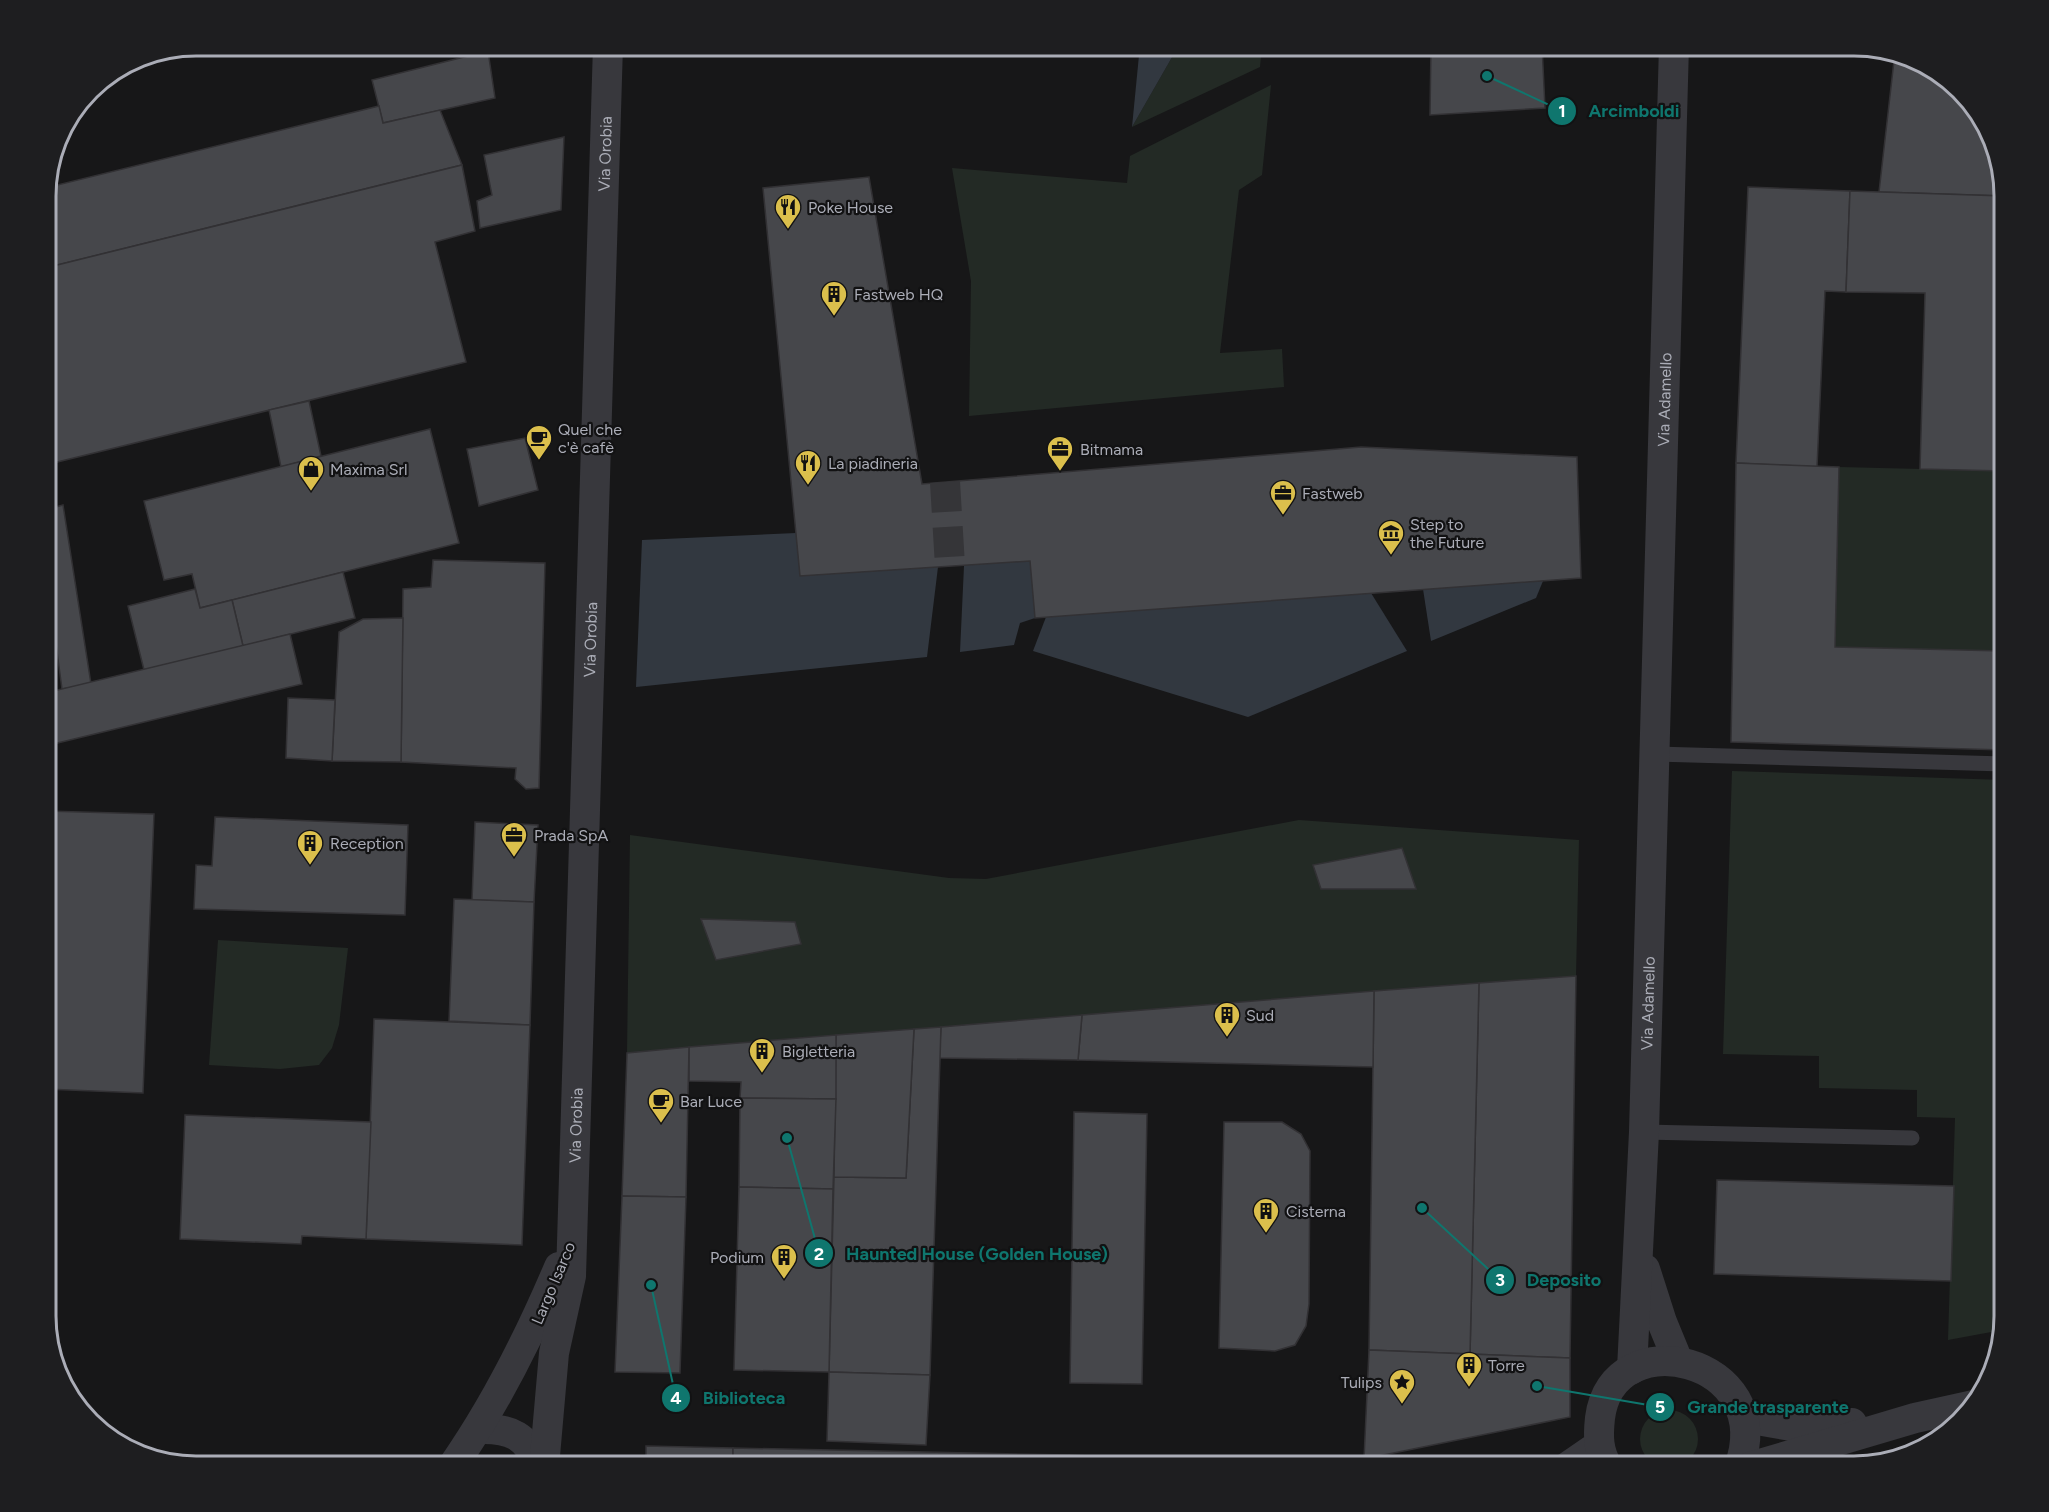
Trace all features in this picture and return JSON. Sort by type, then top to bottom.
[{"type":"street","name":"Via Orobia","points":[[573,1236],[608,56]]},
{"type":"street","name":"Via Adamello","points":[[1632,1369],[1640,1252],[1644,1132],[1674,56]]},
{"type":"street","name":"Largo Isarco","points":[[460,1456],[479,1429],[531,1334],[573,1236]]},
{"type":"street","name":"Largo Isarco","points":[[543,1456],[554,1353],[571,1276],[573,1236]]},
{"type":"street","points":[[1640,1252],[1662,1322],[1678,1361]]},
{"type":"street","points":[[1603,1456],[1600,1415],[1604,1401],[1612,1387],[1632,1369],[1655,1362],[1678,1361],[1699,1367],[1720,1380],[1738,1402],[1745,1418],[1746,1437],[1742,1456]]},
{"type":"street","points":[[1787,1456],[1915,1418],[1960,1408]]},
{"type":"street","points":[[1745,1418],[1807,1426],[1915,1418]]},
{"type":"street","points":[[479,1429],[496,1429],[514,1433],[535,1456]]},
{"type":"lane","points":[[1656,754],[1994,764]]},
{"type":"lane","points":[[1644,1132],[1912,1138]]},
{"type":"shaded area","points":[[1139,56],[1173,56],[1132,127]]},
{"type":"shaded area","points":[[1173,56],[1261,56],[1260,67],[1132,127]]},
{"type":"shaded area","points":[[1271,85],[1262,175],[1239,190],[1220,353],[1282,349],[1284,387],[969,416],[971,281],[952,168],[1127,183],[1130,156]]},
{"type":"shaded area","points":[[1839,467],[1994,471],[1994,651],[1835,647]]},
{"type":"shaded area","points":[[1023,476],[1035,618],[1020,623],[1014,645],[960,652],[968,480]]},
{"type":"shaded area","points":[[796,533],[800,576],[938,567],[927,657],[636,687],[642,540]]},
{"type":"shaded area","points":[[1543,581],[1536,598],[1431,641],[1423,589]]},
{"type":"shaded area","points":[[1371,593],[1407,651],[1248,717],[1033,651],[1046,617]]},
{"type":"shaded area","points":[[1732,771],[1994,780],[1992,1332],[1948,1340],[1955,1118],[1917,1117],[1917,1090],[1819,1088],[1819,1056],[1723,1054]]},
{"type":"shaded area","points":[[1299,820],[1579,840],[1576,976],[627,1053],[630,835],[949,878],[986,879]]},
{"type":"shaded area","points":[[218,940],[348,948],[339,1025],[332,1048],[319,1065],[280,1069],[209,1065]]},
{"type":"shaded area","points":[[1663,1410],[1675,1410],[1690,1418],[1698,1433],[1698,1445],[1692,1456],[1646,1456],[1640,1445],[1640,1433],[1648,1418]]},
{"type":"building","points":[[468,56],[489,56],[495,98],[383,123],[372,80]]},
{"type":"building","points":[[1431,56],[1543,56],[1545,108],[1430,115]]},
{"type":"building","points":[[1894,62],[1907,66],[1939,84],[1959,103],[1983,142],[1989,159],[1994,196],[1879,192]]},
{"type":"building","points":[[379,106],[383,123],[440,110],[462,165],[56,265],[56,185]]},
{"type":"building","points":[[564,137],[561,210],[480,228],[477,201],[492,195],[484,155]]},
{"type":"building","points":[[462,165],[475,231],[435,242],[466,362],[56,462],[56,265]]},
{"type":"building","name":"Fastweb HQ","points":[[869,177],[922,484],[1361,447],[1577,457],[1581,578],[1035,618],[1030,561],[800,576],[763,188]]},
{"type":"building","points":[[1748,187],[1850,191],[1846,292],[1825,291],[1817,467],[1736,463]]},
{"type":"building","points":[[1850,191],[1994,196],[1994,471],[1920,469],[1925,293],[1846,292]]},
{"type":"building","points":[[309,401],[321,456],[281,467],[269,410]]},
{"type":"building","points":[[430,429],[459,543],[200,608],[192,574],[164,580],[144,501]]},
{"type":"building","points":[[525,438],[538,490],[479,506],[467,449]]},
{"type":"building","points":[[1736,463],[1839,467],[1835,647],[1994,651],[1994,750],[1731,742]]},
{"type":"building","points":[[63,505],[91,684],[62,689],[56,645],[56,507]]},
{"type":"building","points":[[433,560],[545,563],[539,788],[526,789],[515,779],[516,768],[401,762],[403,589],[431,587]]},
{"type":"building","points":[[343,572],[355,618],[243,646],[232,600]]},
{"type":"building","points":[[195,589],[200,608],[232,600],[243,646],[144,670],[128,606]]},
{"type":"building","points":[[403,618],[401,762],[332,761],[339,632],[363,619]]},
{"type":"building","points":[[290,634],[302,684],[56,743],[56,690]]},
{"type":"building","points":[[288,698],[335,700],[332,761],[286,758]]},
{"type":"building","points":[[56,811],[154,814],[143,1093],[56,1089]]},
{"type":"building","name":"Reception","points":[[215,817],[408,825],[405,915],[194,909],[196,865],[212,866]]},
{"type":"building","points":[[475,822],[538,825],[534,902],[472,900]]},
{"type":"building","points":[[1402,848],[1416,889],[1321,889],[1313,865]]},
{"type":"building","points":[[454,899],[534,902],[530,1025],[449,1021]]},
{"type":"building","points":[[701,919],[795,922],[801,944],[716,960]]},
{"type":"building","points":[[1576,976],[1570,1358],[1470,1354],[1479,983]]},
{"type":"building","points":[[1479,983],[1470,1354],[1369,1350],[1374,991]]},
{"type":"building","name":"Sud","points":[[1374,991],[1373,1067],[1078,1060],[1082,1015]]},
{"type":"building","points":[[1082,1015],[1078,1060],[939,1058],[941,1027]]},
{"type":"building","points":[[374,1019],[530,1025],[522,1245],[366,1239]]},
{"type":"building","points":[[941,1027],[930,1375],[829,1372],[834,1177],[906,1178],[914,1029]]},
{"type":"building","points":[[914,1029],[906,1178],[834,1177],[836,1035]]},
{"type":"building","name":"Bigletteria","points":[[836,1035],[836,1099],[740,1098],[741,1082],[689,1081],[689,1047]]},
{"type":"building","points":[[689,1047],[686,1197],[622,1196],[627,1053]]},
{"type":"building","points":[[740,1098],[836,1099],[833,1189],[739,1187]]},
{"type":"building","points":[[1074,1112],[1147,1114],[1142,1384],[1070,1383]]},
{"type":"building","points":[[185,1115],[371,1122],[366,1239],[302,1236],[301,1244],[180,1239]]},
{"type":"building","name":"Cisterna","points":[[1224,1122],[1282,1122],[1301,1134],[1310,1151],[1309,1304],[1306,1326],[1295,1345],[1275,1351],[1219,1348]]},
{"type":"building","points":[[1717,1180],[1954,1186],[1951,1281],[1714,1274]]},
{"type":"building","name":"Podium","points":[[739,1187],[833,1189],[829,1372],[734,1370]]},
{"type":"building","points":[[622,1196],[686,1197],[680,1373],[615,1372]]},
{"type":"building","name":"Torre","points":[[1369,1350],[1570,1358],[1570,1417],[1379,1456],[1364,1456]]},
{"type":"building","points":[[829,1372],[930,1375],[926,1445],[827,1441]]},
{"type":"building","points":[[646,1446],[733,1448],[733,1456],[646,1456]]},
{"type":"building","points":[[733,1448],[1069,1455],[1069,1456],[733,1456]]},
{"type":"tunnel","points":[[945,482],[950,566]]},
{"type":"place","name":"Arcimboldi","points":[[1487,76]]},
{"type":"place","name":"Poke House","points":[[788,230]]},
{"type":"place","name":"Fastweb HQ","points":[[834,317]]},
{"type":"place","name":"Quel che c'è cafè","points":[[539,461]]},
{"type":"place","name":"Bitmama","points":[[1060,472]]},
{"type":"place","name":"La piadineria","points":[[808,486]]},
{"type":"place","name":"Maxima Srl","points":[[311,492]]},
{"type":"place","name":"Fastweb","points":[[1283,516]]},
{"type":"place","name":"Step to the Future","points":[[1391,556]]},
{"type":"place","name":"Prada SpA","points":[[514,858]]},
{"type":"place","name":"Reception","points":[[310,866]]},
{"type":"place","name":"Sud","points":[[1227,1038]]},
{"type":"place","name":"Bigletteria","points":[[762,1074]]},
{"type":"place","name":"Bar Luce","points":[[661,1124]]},
{"type":"place","name":"Haunted House (Golden House)","points":[[787,1138]]},
{"type":"place","name":"Deposito","points":[[1422,1208]]},
{"type":"place","name":"Cisterna","points":[[1266,1234]]},
{"type":"place","name":"Podium","points":[[784,1280]]},
{"type":"place","name":"Biblioteca","points":[[651,1285]]},
{"type":"place","name":"Grande trasparente","points":[[1537,1386]]},
{"type":"place","name":"Torre","points":[[1469,1388]]},
{"type":"place","name":"Tulips","points":[[1402,1405]]}]
